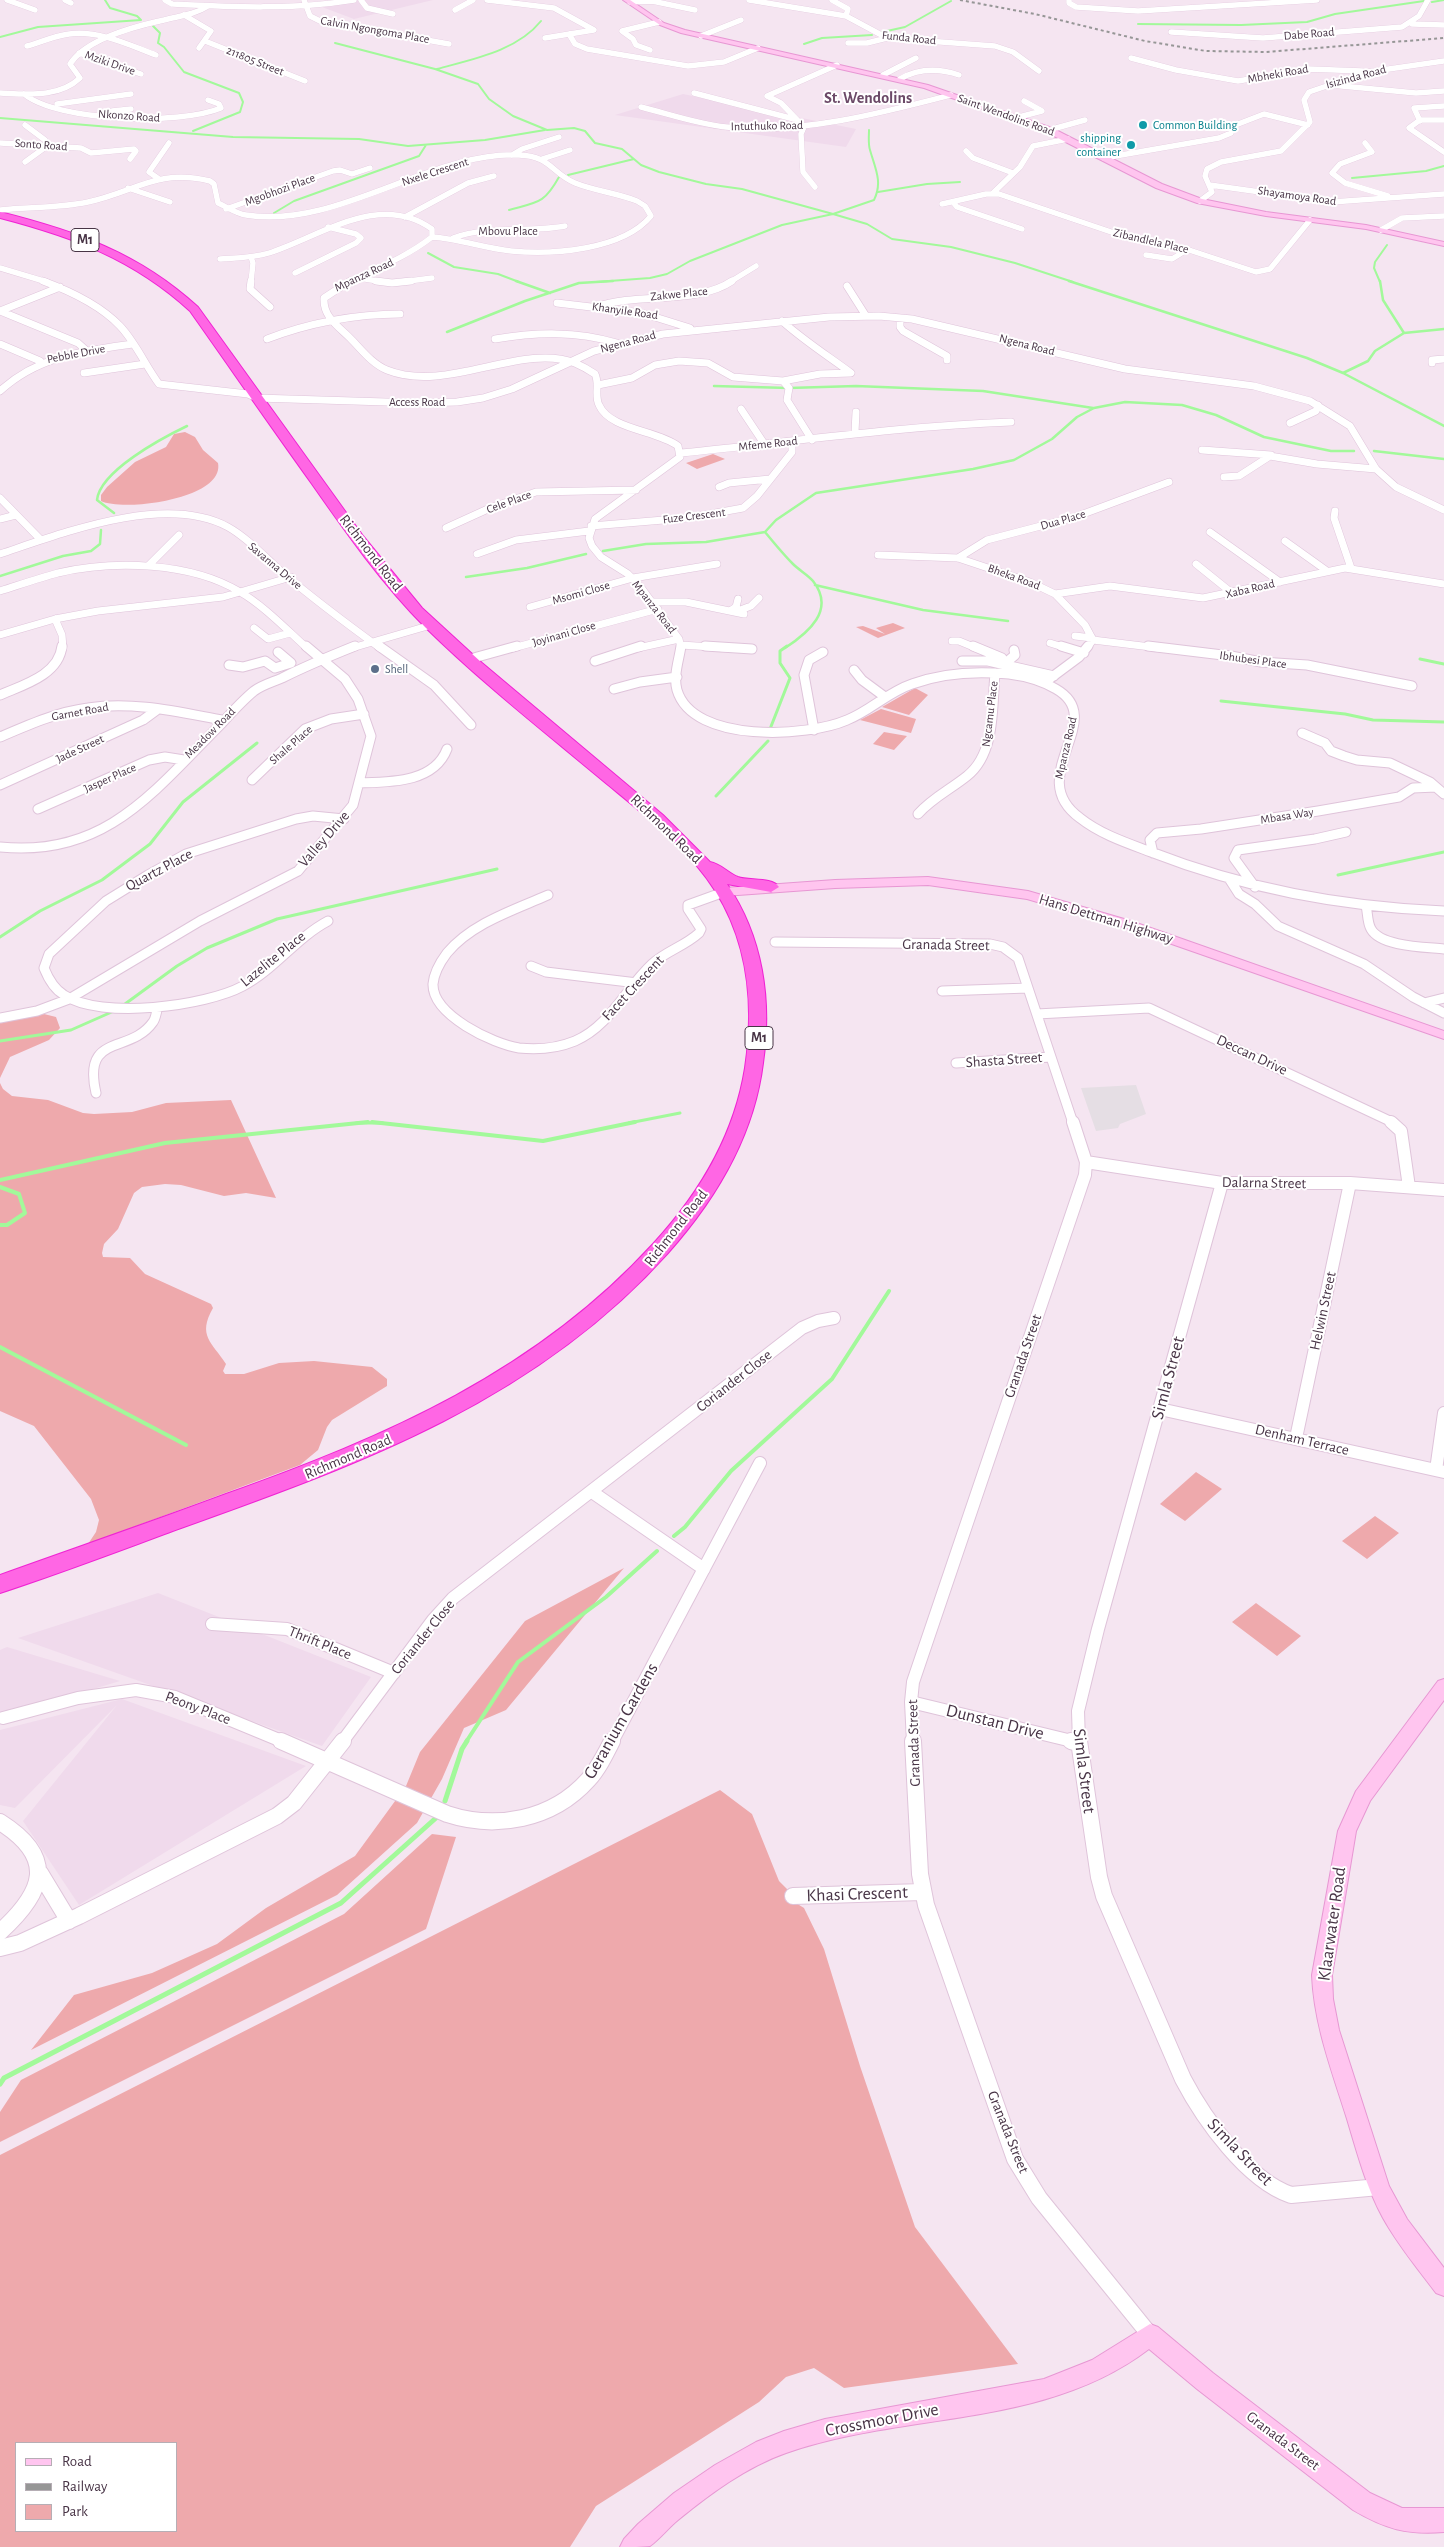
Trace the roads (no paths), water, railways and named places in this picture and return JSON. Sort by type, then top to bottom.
[{"type":"highway","name":"Richmond Road","points":[[0,215],[48,228],[95,244],[134,263],[163,281],[194,309],[361,543],[431,625],[655,816],[696,855],[724,892],[736,914],[753,966],[759,1002],[759,1036],[748,1100],[734,1141],[698,1205],[652,1261],[609,1303],[542,1355],[503,1381],[430,1422],[324,1469],[0,1584]]},
{"type":"highway","points":[[696,855],[724,878],[744,884],[771,887]]},
{"type":"highway","points":[[736,914],[743,901],[771,887]]},
{"type":"street","points":[[7,0],[35,10]]},
{"type":"street","points":[[65,0],[71,3]]},
{"type":"street","points":[[304,0],[307,8]]},
{"type":"street","points":[[165,1],[208,6],[277,9],[307,8],[354,0]]},
{"type":"street","points":[[361,0],[367,8],[393,14]]},
{"type":"street","points":[[455,10],[472,0]]},
{"type":"street","points":[[486,0],[499,0],[557,9],[594,30],[545,38]]},
{"type":"street","name":"Funda Road","points":[[749,0],[846,16],[860,22],[872,33],[887,38],[995,46],[1013,52],[1039,71]]},
{"type":"street","points":[[832,0],[848,10],[846,16]]},
{"type":"street","points":[[1069,0],[1068,3],[1076,7],[1131,11],[1317,0]]},
{"type":"street","points":[[1412,24],[1428,0]]},
{"type":"street","points":[[628,1],[652,1],[696,10]]},
{"type":"street","name":"Saint Wendolins Road","points":[[628,1],[659,22],[675,30],[900,78],[952,95],[1049,130],[1159,186],[1200,201],[1247,211],[1381,230],[1444,244]]},
{"type":"street","points":[[0,93],[24,94],[57,91],[76,83],[80,76],[70,64],[79,53],[92,44],[161,20],[199,12],[208,6]]},
{"type":"street","name":"Calvin Ngongoma Place","points":[[307,8],[312,18],[328,23],[449,44]]},
{"type":"street","points":[[184,15],[211,31],[199,48]]},
{"type":"street","points":[[702,36],[741,20]]},
{"type":"street","points":[[650,50],[638,46],[633,38],[622,31],[659,22]]},
{"type":"street","name":"Dabe Road","points":[[1170,32],[1263,38],[1396,28],[1412,24],[1444,25]]},
{"type":"street","points":[[27,46],[74,34],[108,39],[156,55]]},
{"type":"street","points":[[569,34],[571,40],[579,46],[602,53],[624,55],[670,65],[697,66],[724,62],[758,48]]},
{"type":"street","points":[[848,43],[867,43],[887,38]]},
{"type":"street","name":"211805 Street","points":[[205,41],[305,81]]},
{"type":"street","name":"Mziki Drive","points":[[79,53],[141,74]]},
{"type":"street","points":[[883,75],[916,58]]},
{"type":"street","name":"Mbheki Road","points":[[1131,58],[1176,70],[1238,80],[1310,68],[1368,72]]},
{"type":"street","name":"Isizinda Road","points":[[1308,124],[1310,118],[1304,103],[1305,97],[1309,92],[1327,84],[1368,72],[1444,61]]},
{"type":"street","points":[[815,187],[803,172],[801,134],[804,127],[781,103],[768,95],[837,65]]},
{"type":"street","points":[[900,78],[911,73],[935,69],[959,74]]},
{"type":"street","points":[[1327,84],[1416,92],[1444,91]]},
{"type":"street","points":[[694,93],[796,120]]},
{"type":"street","name":"Nkonzo Road","points":[[24,94],[30,100],[48,106],[96,114],[154,119],[200,114],[221,108],[219,104],[208,100]]},
{"type":"street","points":[[48,106],[131,94]]},
{"type":"street","name":"Intuthuko Road","points":[[641,107],[726,127],[804,127],[897,109],[952,95]]},
{"type":"street","points":[[1015,118],[1042,111],[1024,101]]},
{"type":"street","points":[[1420,121],[1416,116],[1414,108],[1444,106]]},
{"type":"street","points":[[96,114],[131,109]]},
{"type":"street","points":[[1104,158],[1219,138],[1232,132],[1231,127],[1234,125],[1268,114],[1308,124]]},
{"type":"street","points":[[765,116],[796,120],[829,121]]},
{"type":"street","points":[[1049,130],[1085,120]]},
{"type":"street","points":[[1444,120],[1420,121],[1410,125],[1411,130],[1444,152]]},
{"type":"street","points":[[1200,201],[1212,192],[1205,172],[1213,165],[1278,152],[1308,124]]},
{"type":"street","points":[[25,125],[45,140],[47,146],[25,162]]},
{"type":"street","points":[[512,155],[522,149],[560,137]]},
{"type":"street","points":[[993,193],[1020,167],[1033,146],[1068,139]]},
{"type":"street","name":"Sonto Road","points":[[0,143],[81,148],[86,152],[94,153],[135,149],[130,159]]},
{"type":"street","points":[[159,179],[149,172],[169,143]]},
{"type":"street","points":[[1366,144],[1372,152],[1340,164],[1332,173],[1345,183],[1391,198]]},
{"type":"street","points":[[542,159],[570,150]]},
{"type":"street","points":[[966,151],[973,158],[1013,173]]},
{"type":"street","name":"Nxele Crescent","points":[[226,209],[262,216],[316,210],[476,159],[512,155],[542,159],[552,164],[569,180],[637,201],[648,210],[650,216],[648,222],[641,229],[628,235],[554,252],[511,251],[452,238],[432,237]]},
{"type":"street","name":"Mgobhozi Place","points":[[226,209],[333,171],[340,170],[352,174],[370,168]]},
{"type":"street","points":[[0,210],[88,202],[159,179],[185,176],[210,181],[214,184],[218,203],[226,209]]},
{"type":"street","points":[[405,217],[468,183],[494,176]]},
{"type":"street","name":"Shayamoya Road","points":[[1210,185],[1332,202],[1444,194]]},
{"type":"street","points":[[128,188],[170,202]]},
{"type":"street","name":"Zibandlela Place","points":[[942,204],[993,193],[1012,197],[1123,236],[1188,249],[1244,269],[1263,272],[1270,269],[1310,220]]},
{"type":"street","points":[[953,202],[957,206],[1022,229]]},
{"type":"street","points":[[220,259],[251,257],[275,251],[328,227],[359,216],[405,217],[428,225],[432,229],[432,237]]},
{"type":"street","points":[[1381,230],[1387,223],[1398,218],[1444,216]]},
{"type":"street","name":"Mbovu Place","points":[[452,238],[479,230],[539,231],[565,226]]},
{"type":"street","points":[[294,273],[356,243],[361,238],[356,234],[328,227]]},
{"type":"street","name":"Mpanza Road","points":[[432,237],[396,261],[330,291],[324,298],[326,311],[332,322],[376,363],[399,374],[442,376],[530,360],[569,362],[592,371],[597,377],[598,384]]},
{"type":"street","points":[[1146,255],[1173,259],[1188,249]]},
{"type":"street","points":[[251,257],[253,263],[250,288],[270,307]]},
{"type":"street","name":"Zakwe Place","points":[[596,307],[617,301],[709,291],[732,283],[742,271],[756,266]]},
{"type":"street","name":"Access Road","points":[[0,268],[34,276],[60,287],[111,318],[124,332],[159,384],[165,386],[248,394],[257,398],[420,403],[459,402],[505,392],[569,362]]},
{"type":"street","points":[[357,278],[392,283],[432,278]]},
{"type":"street","points":[[847,286],[866,316]]},
{"type":"street","points":[[0,310],[60,287]]},
{"type":"street","name":"Khanyile Road","points":[[558,303],[658,315],[690,328]]},
{"type":"street","points":[[0,310],[78,343],[86,351]]},
{"type":"street","points":[[267,339],[282,333],[371,314],[400,314]]},
{"type":"street","name":"Ngena Road","points":[[569,362],[617,343],[690,328],[782,320],[866,316],[900,318],[948,326],[1125,369],[1254,386],[1284,393],[1318,405],[1343,420],[1355,431],[1376,469],[1398,489],[1444,510]]},
{"type":"street","points":[[900,318],[900,327],[903,331],[947,356],[947,360]]},
{"type":"street","points":[[590,528],[607,508],[676,462],[681,453],[678,446],[669,439],[625,425],[606,416],[599,409],[595,400],[598,384],[632,378],[648,367],[669,362],[708,363],[734,376],[783,381],[820,374],[849,374],[850,372],[811,343],[802,339],[782,320]]},
{"type":"street","points":[[495,339],[560,332],[617,343]]},
{"type":"street","points":[[0,344],[40,361]]},
{"type":"street","name":"Pebble Drive","points":[[1,387],[19,373],[40,361],[132,344]]},
{"type":"street","points":[[0,353],[12,349]]},
{"type":"street","points":[[1432,363],[1432,360],[1444,359]]},
{"type":"street","points":[[84,373],[144,364]]},
{"type":"street","points":[[783,381],[789,388],[787,400],[812,440]]},
{"type":"street","points":[[1290,423],[1316,411],[1318,405]]},
{"type":"street","points":[[742,409],[765,445]]},
{"type":"street","points":[[855,432],[856,412]]},
{"type":"street","name":"Mfeme Road","points":[[681,453],[812,440],[855,432],[956,424],[1011,422]]},
{"type":"street","name":"Fuze Crescent","points":[[478,554],[516,540],[590,528],[735,511],[748,504],[770,479],[792,452],[792,442]]},
{"type":"street","points":[[1202,450],[1276,456],[1317,464],[1376,469]]},
{"type":"street","points":[[1224,477],[1239,476],[1264,458],[1276,456]]},
{"type":"street","points":[[719,487],[729,483],[770,479]]},
{"type":"street","name":"Dua Place","points":[[958,558],[987,540],[1075,517],[1169,482]]},
{"type":"street","name":"Cele Place","points":[[446,528],[490,508],[536,492],[636,490]]},
{"type":"street","points":[[0,498],[41,540]]},
{"type":"street","points":[[1334,511],[1334,518],[1351,568]]},
{"type":"street","name":"Savanna Drive","points":[[0,554],[41,540],[142,517],[182,514],[198,515],[222,522],[291,577],[328,611],[434,685],[471,725]]},
{"type":"street","points":[[0,519],[16,515]]},
{"type":"street","name":"Mpanza Road","points":[[590,528],[590,542],[594,550],[606,562],[632,578],[656,606],[680,642],[676,677],[679,695],[686,705],[711,721],[755,733],[789,734],[848,721],[885,697],[925,680],[995,673],[1022,676],[1044,682],[1062,693],[1071,702],[1075,713],[1057,780],[1060,796],[1068,809],[1096,828],[1153,853],[1255,887],[1311,899],[1366,906],[1444,911]]},
{"type":"street","points":[[1210,532],[1280,582]]},
{"type":"street","points":[[149,565],[179,535]]},
{"type":"street","points":[[1285,541],[1327,571]]},
{"type":"street","name":"Bheka Road","points":[[878,555],[958,558],[1030,582],[1056,594],[1085,625],[1093,639]]},
{"type":"street","name":"Msomi Close","points":[[530,607],[632,578],[717,564]]},
{"type":"street","points":[[1196,564],[1232,593]]},
{"type":"street","name":"Valley Drive","points":[[0,591],[60,573],[118,566],[149,565],[196,572],[226,583],[241,592],[323,658],[345,679],[364,714],[371,736],[353,805],[344,819],[308,861],[290,876],[200,921],[69,998],[37,1011],[0,1018]]},
{"type":"street","name":"Xaba Road","points":[[1056,594],[1105,586],[1194,599],[1232,593],[1327,571],[1351,568],[1444,584]]},
{"type":"street","points":[[0,635],[56,619],[116,609],[223,597],[291,577]]},
{"type":"street","points":[[732,612],[752,606],[759,598]]},
{"type":"street","points":[[732,612],[736,607],[738,599]]},
{"type":"street","name":"Joyinani Close","points":[[470,660],[656,606],[680,601],[744,614]]},
{"type":"street","points":[[0,695],[42,676],[56,664],[64,644],[62,630],[56,619]]},
{"type":"street","name":"Meadow Road","points":[[0,847],[36,848],[67,841],[107,828],[129,815],[254,690],[323,658],[371,641],[431,625]]},
{"type":"street","points":[[254,628],[268,640],[290,633]]},
{"type":"street","name":"Ibhubesi Place","points":[[1075,636],[1231,656],[1261,662],[1307,666],[1412,686]]},
{"type":"street","points":[[1044,682],[1084,653],[1093,639]]},
{"type":"street","points":[[952,641],[959,641],[1009,663],[1054,676]]},
{"type":"street","points":[[595,661],[649,644],[680,642],[752,649]]},
{"type":"street","points":[[1050,643],[1084,653]]},
{"type":"street","points":[[1009,663],[1015,655],[1014,650]]},
{"type":"street","points":[[229,665],[243,667],[265,661],[275,668],[291,663],[278,652]]},
{"type":"street","points":[[814,730],[804,675],[809,660],[823,652]]},
{"type":"street","points":[[962,661],[982,660],[1009,663]]},
{"type":"street","points":[[854,670],[862,680],[885,697]]},
{"type":"street","name":"Ngcamu Place","points":[[918,814],[932,798],[973,772],[982,759],[988,746],[995,673]]},
{"type":"street","points":[[614,690],[640,682],[676,677]]},
{"type":"street","name":"Garnet Road","points":[[0,737],[46,718],[84,709],[113,705],[158,709],[222,720]]},
{"type":"street","name":"Jade Street","points":[[0,785],[143,720],[158,709]]},
{"type":"street","name":"Shale Place","points":[[252,780],[305,729],[331,719],[364,714]]},
{"type":"street","points":[[1302,733],[1327,744],[1339,755],[1357,760],[1387,762],[1436,787],[1444,794]]},
{"type":"street","points":[[359,783],[400,781],[417,776],[443,760],[447,749]]},
{"type":"street","name":"Jasper Place","points":[[38,809],[149,760],[165,757],[184,760]]},
{"type":"street","name":"Mbasa Way","points":[[1153,853],[1150,840],[1157,833],[1201,829],[1327,810],[1399,797],[1413,788],[1436,787]]},
{"type":"street","name":"Quartz Place","points":[[69,998],[47,976],[44,968],[46,959],[60,942],[114,895],[186,854],[208,846],[304,817],[344,819]]},
{"type":"street","points":[[1255,887],[1234,858],[1238,850],[1315,839],[1346,832]]},
{"type":"street","points":[[1230,880],[1239,894],[1257,906],[1278,926],[1364,964],[1424,1003],[1444,1013]]},
{"type":"street","name":"Hans Dettman Highway","points":[[724,892],[771,887],[928,881],[1028,895],[1127,924],[1444,1035]]},
{"type":"street","name":"Facet Crescent","points":[[548,895],[488,923],[465,937],[450,950],[441,962],[433,984],[438,1000],[458,1020],[486,1037],[510,1046],[535,1049],[558,1046],[589,1033],[623,1001],[658,958],[699,934],[701,930],[688,909],[688,905],[694,901],[724,892]]},
{"type":"street","points":[[1366,906],[1371,930],[1379,938],[1444,949]]},
{"type":"street","name":"Lazelite Place","points":[[69,998],[121,1007],[158,1007],[207,1000],[242,987],[306,932],[328,921]]},
{"type":"street","name":"Granada Street","points":[[775,942],[990,944],[1003,947],[1018,958],[1086,1162],[1085,1175],[913,1682],[911,1702],[922,1892],[1015,2159],[1039,2198],[1150,2335],[1178,2361],[1347,2491],[1378,2511],[1402,2520],[1444,2520]]},
{"type":"street","points":[[531,966],[546,972],[637,983]]},
{"type":"street","points":[[942,991],[1028,988]]},
{"type":"street","points":[[1424,1003],[1444,998]]},
{"type":"street","points":[[96,1093],[91,1080],[96,1059],[108,1048],[150,1024],[158,1007]]},
{"type":"street","name":"Deccan Drive","points":[[1037,1014],[1137,1008],[1149,1008],[1163,1013],[1395,1124],[1401,1131],[1409,1187]]},
{"type":"street","name":"Shasta Street","points":[[956,1063],[1051,1057]]},
{"type":"street","name":"Dalarna Street","points":[[1086,1162],[1222,1183],[1350,1183],[1444,1190]]},
{"type":"street","name":"Simla Street","points":[[1222,1183],[1088,1667],[1078,1711],[1078,1743],[1099,1877],[1104,1896],[1183,2080],[1198,2106],[1220,2136],[1264,2182],[1279,2191],[1291,2195],[1380,2187]]},
{"type":"street","name":"Helwin Street","points":[[1296,1438],[1350,1183]]},
{"type":"street","name":"Coriander Close","points":[[0,1948],[20,1943],[69,1921],[277,1816],[306,1791],[446,1604],[802,1328],[818,1321],[834,1318]]},
{"type":"street","name":"Denham Terrace","points":[[1160,1409],[1440,1471]]},
{"type":"street","points":[[1440,1471],[1444,1413]]},
{"type":"street","name":"Geranium Gardens","points":[[328,1761],[460,1818],[499,1822],[543,1814],[575,1794],[599,1766],[760,1462]]},
{"type":"street","points":[[592,1492],[704,1569]]},
{"type":"street","name":"Thrift Place","points":[[212,1624],[287,1629],[394,1673]]},
{"type":"street","name":"Klaarwater Road","points":[[1444,1686],[1363,1796],[1351,1818],[1347,1830],[1322,1975],[1329,2030],[1387,2206],[1400,2228],[1444,2285]]},
{"type":"street","name":"Peony Place","points":[[3,1718],[120,1690],[156,1692],[328,1761]]},
{"type":"street","name":"Dunstan Drive","points":[[911,1702],[1078,1743]]},
{"type":"street","points":[[0,1822],[24,1838],[33,1850],[40,1873],[69,1921]]},
{"type":"street","points":[[0,1932],[24,1908],[36,1889],[40,1873]]},
{"type":"street","name":"Khasi Crescent","points":[[792,1896],[922,1892]]},
{"type":"street","name":"Crossmoor Drive","points":[[632,2547],[650,2528],[701,2490],[734,2468],[783,2442],[848,2424],[1044,2390],[1071,2382],[1103,2368],[1150,2335]]},
{"type":"waterway","points":[[0,37],[38,27],[141,20],[137,16],[110,8],[105,0]]},
{"type":"waterway","points":[[1432,2],[1444,0]]},
{"type":"waterway","points":[[878,33],[905,27],[951,1]]},
{"type":"waterway","points":[[1138,24],[1241,25],[1307,22],[1335,14],[1424,1]]},
{"type":"waterway","points":[[437,69],[507,47],[520,40],[541,21]]},
{"type":"waterway","points":[[153,26],[160,33],[158,43],[164,47],[184,72],[239,93],[243,102],[240,112],[193,131]]},
{"type":"waterway","points":[[804,44],[822,38],[872,35]]},
{"type":"waterway","points":[[335,43],[435,69],[478,84],[489,99],[513,116],[547,130],[574,128],[585,131],[595,143],[622,149],[634,159]]},
{"type":"waterway","points":[[0,118],[233,137],[359,139],[408,146],[485,140],[545,130]]},
{"type":"waterway","points":[[833,214],[874,200],[878,181],[869,148],[869,130]]},
{"type":"waterway","points":[[274,213],[294,201],[419,156],[426,145]]},
{"type":"waterway","points":[[568,175],[634,159]]},
{"type":"waterway","points":[[634,159],[641,165],[659,172],[706,184],[742,189],[833,214]]},
{"type":"waterway","points":[[1352,178],[1426,171],[1444,166]]},
{"type":"waterway","points":[[509,210],[539,201],[549,192],[559,177]]},
{"type":"waterway","points":[[878,192],[927,184],[960,182]]},
{"type":"waterway","points":[[596,282],[650,278],[667,274],[690,261],[782,225],[833,214]]},
{"type":"waterway","points":[[833,214],[867,224],[892,239],[951,247],[1015,263],[1073,282]]},
{"type":"waterway","points":[[1380,282],[1374,268],[1375,262],[1387,245]]},
{"type":"waterway","points":[[428,253],[454,267],[498,274],[519,282]]},
{"type":"waterway","points":[[516,281],[550,293]]},
{"type":"waterway","points":[[596,282],[613,281]]},
{"type":"waterway","points":[[1069,281],[1307,358],[1343,373]]},
{"type":"waterway","points":[[1380,281],[1383,300],[1404,333]]},
{"type":"waterway","points":[[550,293],[579,283],[596,282]]},
{"type":"waterway","points":[[447,332],[550,293]]},
{"type":"waterway","points":[[1404,333],[1444,329]]},
{"type":"waterway","points":[[1343,373],[1368,361],[1375,351],[1404,333]]},
{"type":"waterway","points":[[1343,373],[1444,426]]},
{"type":"waterway","points":[[714,386],[789,388],[856,386],[983,391],[1093,408]]},
{"type":"waterway","points":[[765,532],[776,520],[816,493],[973,469],[1014,460],[1052,439],[1077,417],[1094,408],[1125,402],[1182,405],[1216,415],[1264,437],[1331,451],[1354,451]]},
{"type":"waterway","points":[[114,513],[97,500],[101,489],[109,478],[120,467],[148,447],[187,426]]},
{"type":"waterway","points":[[1374,451],[1444,459]]},
{"type":"waterway","points":[[0,576],[63,556],[91,551],[100,544],[101,530]]},
{"type":"waterway","points":[[603,551],[646,544],[706,542],[765,532]]},
{"type":"waterway","points":[[765,532],[793,564],[809,577],[815,585]]},
{"type":"waterway","points":[[466,577],[527,568],[586,554]]},
{"type":"waterway","points":[[785,648],[810,628],[816,620],[822,602],[815,585]]},
{"type":"waterway","points":[[815,585],[923,610],[1008,621]]},
{"type":"waterway","points":[[770,729],[790,678],[780,663],[780,651],[787,646]]},
{"type":"waterway","points":[[1420,659],[1444,664]]},
{"type":"waterway","points":[[1221,701],[1345,714],[1373,720],[1444,722]]},
{"type":"waterway","points":[[716,796],[768,741]]},
{"type":"waterway","points":[[0,937],[40,911],[102,880],[150,844],[183,802],[257,743]]},
{"type":"waterway","points":[[1338,875],[1444,852]]},
{"type":"waterway","points":[[125,1004],[177,966],[207,948],[277,919],[497,869]]},
{"type":"waterway","points":[[0,1041],[71,1030],[114,1011]]},
{"type":"waterway","points":[[629,1123],[680,1113]]},
{"type":"waterway","points":[[358,1123],[368,1122]]},
{"type":"waterway","points":[[372,1122],[381,1123]]},
{"type":"waterway","points":[[381,1123],[543,1141],[635,1122]]},
{"type":"waterway","points":[[0,1180],[165,1143],[358,1123]]},
{"type":"waterway","points":[[358,1123],[381,1123]]},
{"type":"waterway","points":[[0,1187],[19,1194],[25,1213],[7,1225],[0,1225]]},
{"type":"waterway","points":[[674,1536],[685,1527],[731,1471],[832,1379],[889,1291]]},
{"type":"waterway","points":[[0,1347],[186,1445]]},
{"type":"waterway","points":[[466,1742],[518,1662],[606,1597],[657,1551]]},
{"type":"waterway","points":[[445,1801],[462,1749],[467,1741]]},
{"type":"waterway","points":[[0,2084],[4,2078],[341,1903],[437,1817]]},
{"type":"railway","points":[[960,0],[1035,14],[1145,41],[1206,51],[1266,52],[1444,38]]},
{"type":"place","name":"Common Building","points":[[1143,125]]},
{"type":"place","name":"shipping container","points":[[1131,145]]},
{"type":"place","name":"Shell","points":[[375,669]]},
{"type":"district","name":"St. Wendolins","points":[[868,98]]}]
